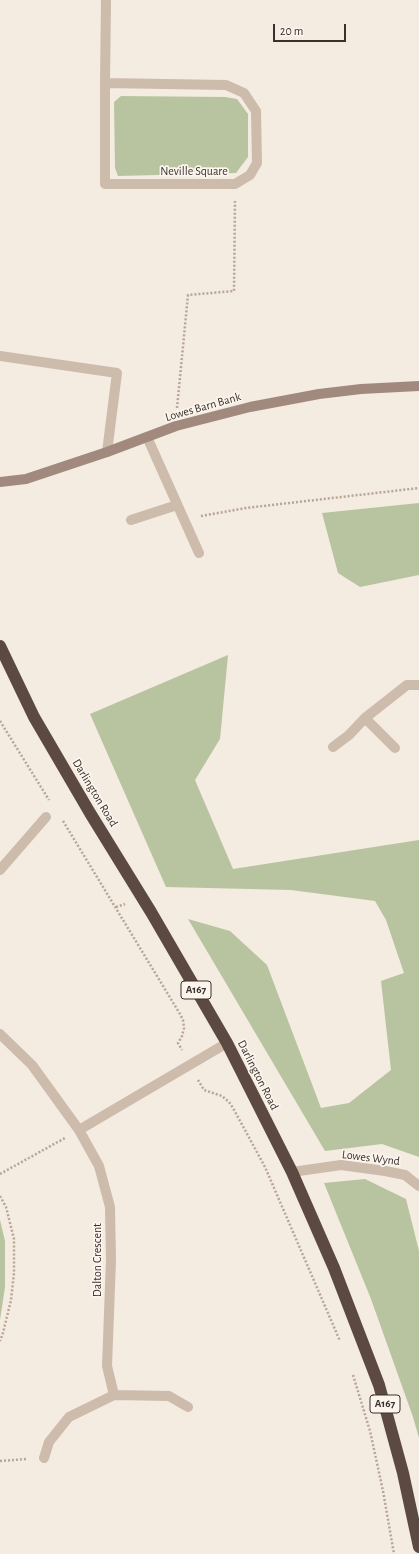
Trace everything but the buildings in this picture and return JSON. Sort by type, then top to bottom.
[{"type":"highway","name":"Darlington Road","points":[[0,646],[34,717],[86,806],[151,912],[227,1043],[292,1172],[334,1268],[379,1385],[403,1473],[419,1547]]},
{"type":"street","points":[[105,83],[106,0]]},
{"type":"street","name":"Neville Square","points":[[105,83],[226,85],[244,93],[256,111],[257,163],[250,175],[235,184],[105,184],[105,83]]},
{"type":"street","points":[[0,356],[116,373],[107,452]]},
{"type":"street","name":"Lowes Barn Bank","points":[[0,482],[26,479],[107,452],[176,426],[250,407],[319,394],[361,389],[419,386]]},
{"type":"street","points":[[147,437],[199,553]]},
{"type":"street","points":[[131,520],[177,505]]},
{"type":"street","points":[[333,747],[349,735],[365,718],[407,685],[419,685]]},
{"type":"street","points":[[365,718],[395,748]]},
{"type":"street","points":[[0,870],[46,816]]},
{"type":"street","name":"Dalton Crescent","points":[[0,1034],[32,1065],[79,1130],[99,1166],[110,1207],[111,1260],[107,1366],[114,1395]]},
{"type":"street","points":[[79,1130],[191,1066],[227,1043]]},
{"type":"street","name":"Lowes Wynd","points":[[292,1172],[341,1165],[405,1175],[419,1186]]},
{"type":"street","points":[[44,1458],[49,1442],[69,1417],[114,1395],[169,1396],[188,1407]]},
{"type":"path","points":[[176,426],[188,295],[234,291],[235,184]]},
{"type":"path","points":[[183,519],[246,508],[419,488]]},
{"type":"path","points":[[0,721],[50,802]]},
{"type":"path","points":[[59,815],[180,1014],[183,1020],[184,1028],[178,1043],[204,1090],[222,1096],[229,1102],[265,1167],[342,1345]]},
{"type":"path","points":[[0,1174],[79,1130]]},
{"type":"path","points":[[0,1196],[6,1207],[14,1239],[14,1266],[10,1300],[0,1341]]},
{"type":"path","points":[[353,1374],[370,1431],[383,1491],[394,1554]]},
{"type":"path","points":[[0,1461],[44,1458]]},
{"type":"green space","points":[[121,96],[225,97],[237,99],[248,114],[248,157],[236,173],[118,176],[115,168],[114,102]]},
{"type":"green space","points":[[419,503],[419,575],[360,587],[338,573],[322,513]]},
{"type":"green space","points":[[228,655],[220,739],[195,780],[233,869],[419,840],[419,1157],[382,1144],[325,1151],[188,919],[230,931],[267,965],[321,1108],[349,1103],[391,1070],[381,981],[404,973],[386,920],[375,901],[291,890],[166,887],[90,714]]},
{"type":"green space","points":[[365,1179],[406,1199],[419,1251],[419,1438],[371,1299],[324,1183]]},
{"type":"green space","points":[[0,1220],[5,1241],[5,1287],[0,1320]]}]
